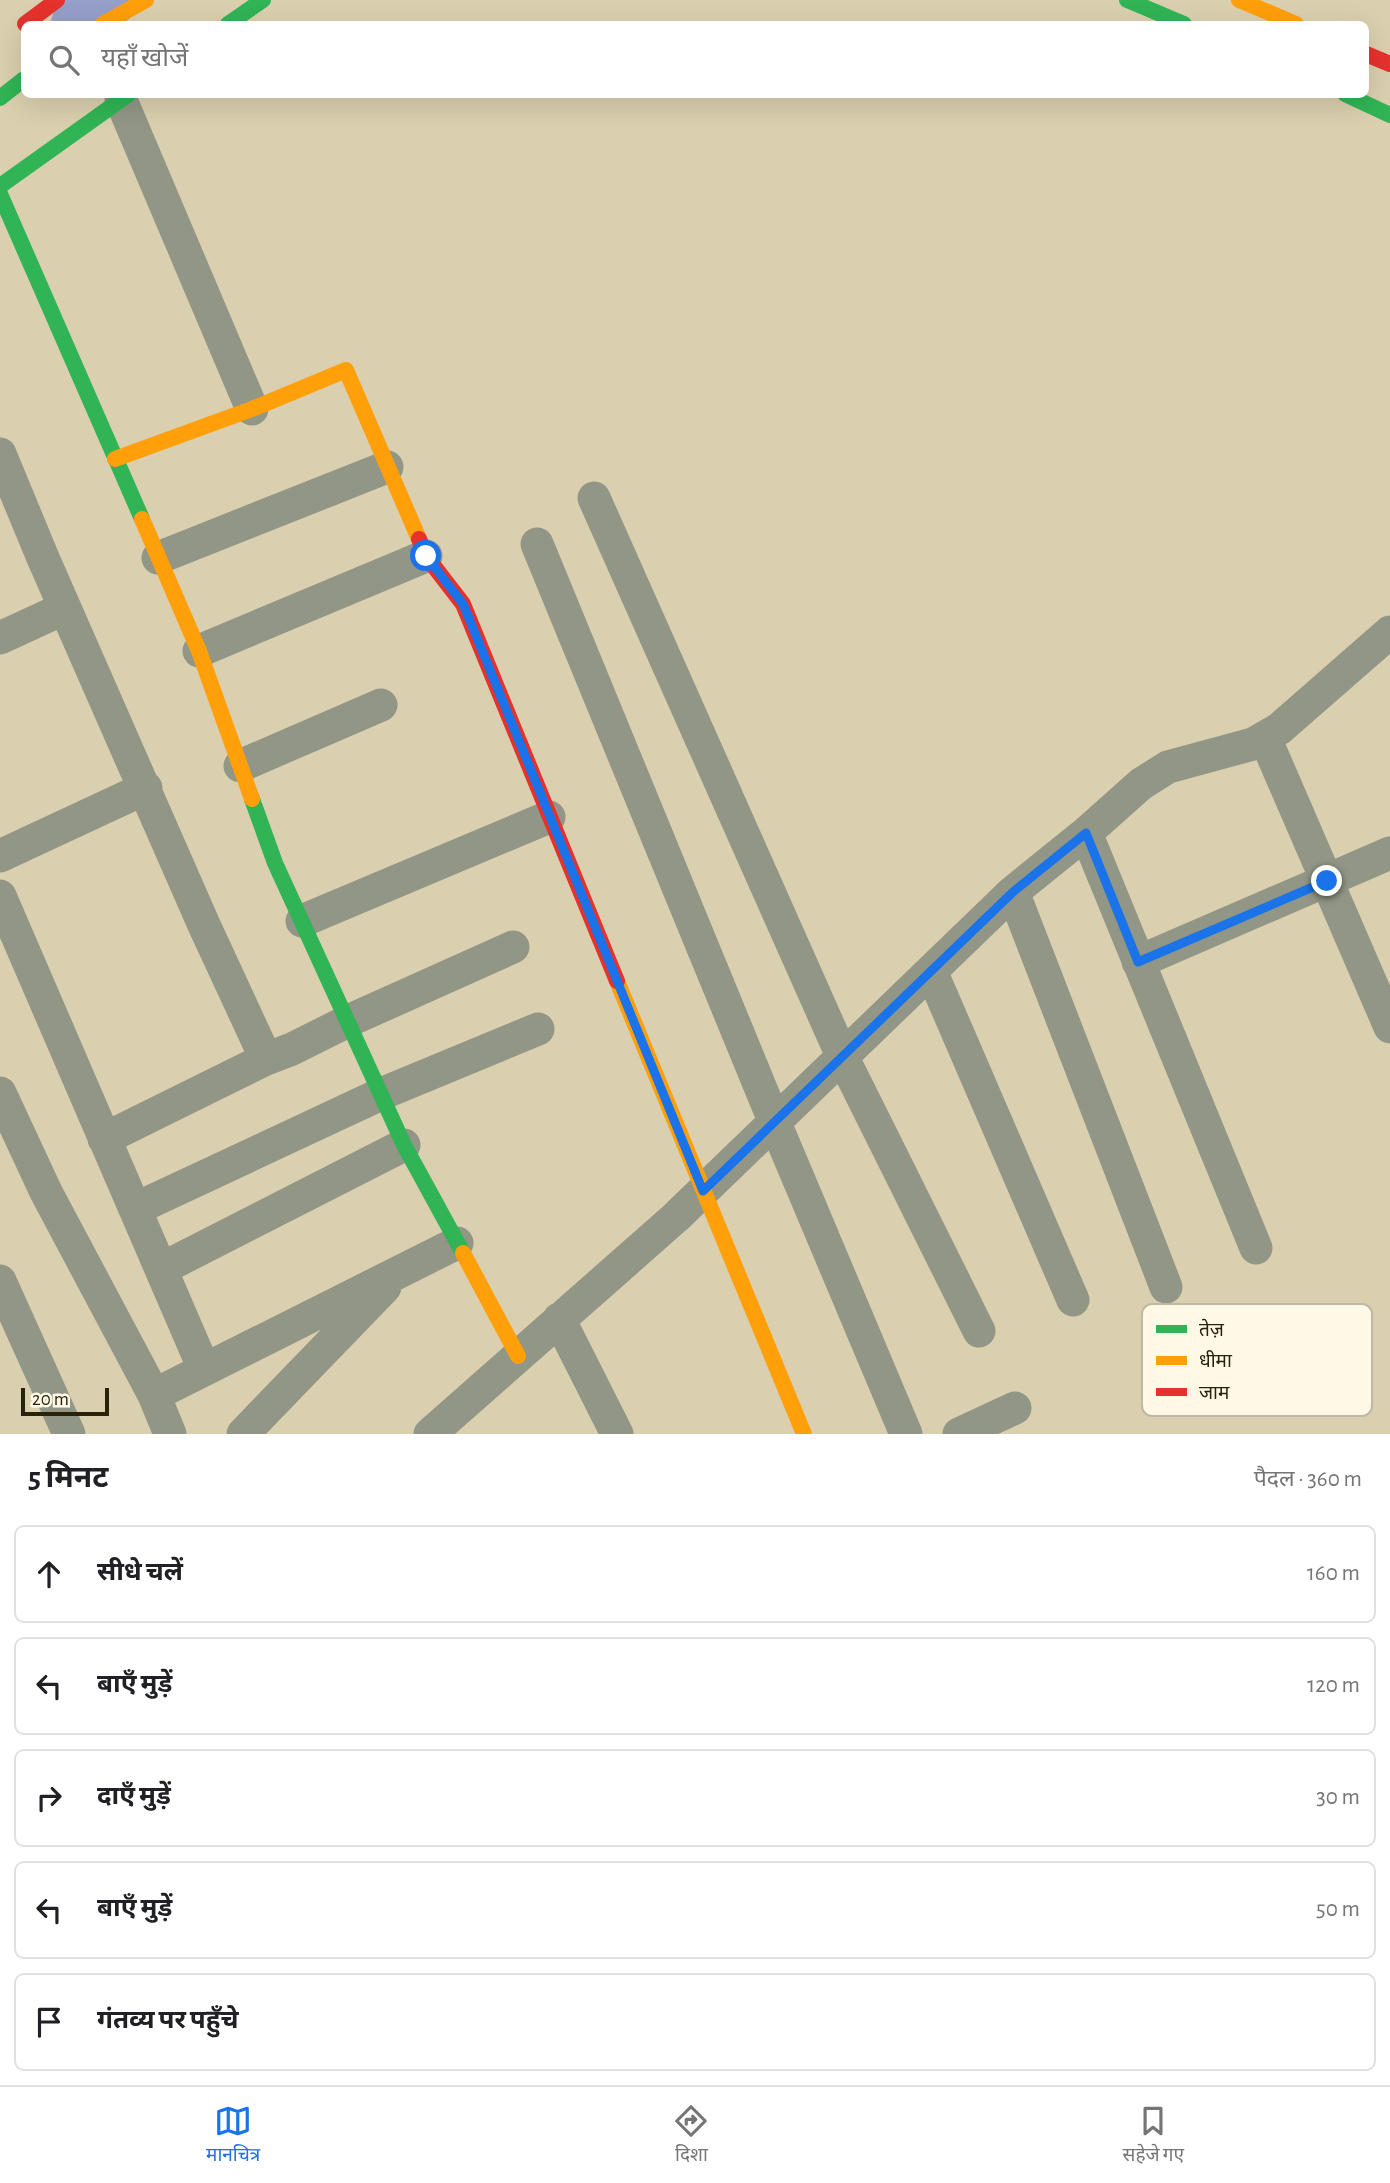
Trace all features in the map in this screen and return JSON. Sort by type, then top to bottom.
[{"type":"main road","points":[[30,21],[57,0]]},
{"type":"main road","points":[[108,21],[146,0]]},
{"type":"main road","points":[[232,21],[263,0]]},
{"type":"main road","points":[[1127,0],[1177,21]]},
{"type":"main road","points":[[1239,0],[1289,21]]},
{"type":"main road","points":[[1369,55],[1390,64]]},
{"type":"main road","points":[[0,97],[21,81]]},
{"type":"main road","points":[[0,186],[124,98]]},
{"type":"main road","points":[[1354,98],[1390,114]]},
{"type":"main road","points":[[0,194],[199,652],[275,863],[404,1145],[518,1356]]},
{"type":"main road","points":[[115,459],[253,409],[346,370],[426,556],[463,604],[804,1434]]},
{"type":"street","points":[[125,98],[253,409]]},
{"type":"street","points":[[0,454],[204,925],[266,1059]]},
{"type":"street","points":[[158,558],[387,467]]},
{"type":"street","points":[[594,498],[843,1058],[979,1331]]},
{"type":"street","points":[[537,544],[906,1434]]},
{"type":"street","points":[[199,652],[426,556]]},
{"type":"street","points":[[0,638],[65,608]]},
{"type":"street","points":[[430,1434],[703,1191],[1013,892],[1142,783],[1168,767],[1253,744],[1265,738],[1279,729],[1390,632]]},
{"type":"street","points":[[240,766],[382,705]]},
{"type":"street","points":[[1265,738],[1390,1027]]},
{"type":"street","points":[[0,856],[146,788]]},
{"type":"street","points":[[302,921],[549,817]]},
{"type":"street","points":[[1086,833],[1256,1248]]},
{"type":"street","points":[[1138,962],[1390,853]]},
{"type":"street","points":[[1013,892],[1166,1287]]},
{"type":"street","points":[[0,896],[204,1369]]},
{"type":"street","points":[[104,1139],[266,1059],[513,947]]},
{"type":"street","points":[[931,971],[1073,1300]]},
{"type":"street","points":[[135,1209],[382,1094],[538,1029]]},
{"type":"street","points":[[0,1094],[46,1192],[154,1395],[170,1434]]},
{"type":"street","points":[[161,1269],[404,1145]]},
{"type":"street","points":[[154,1395],[457,1243]]},
{"type":"street","points":[[243,1434],[401,1270]]},
{"type":"street","points":[[0,1281],[69,1434]]},
{"type":"street","points":[[559,1319],[617,1434]]},
{"type":"street","points":[[959,1434],[1015,1408]]},
{"type":"waterway","points":[[81,21],[111,0]]},
{"type":"traffic: fast","points":[[232,21],[263,0]]},
{"type":"traffic: fast","points":[[1127,0],[1177,21]]},
{"type":"traffic: fast","points":[[0,98],[21,81]]},
{"type":"traffic: fast","points":[[0,186],[123,98]]},
{"type":"traffic: fast","points":[[1354,98],[1390,115]]},
{"type":"traffic: fast","points":[[0,194],[142,519]]},
{"type":"traffic: fast","points":[[252,799],[275,863],[404,1145],[463,1253]]},
{"type":"traffic: slow","points":[[108,21],[146,0]]},
{"type":"traffic: slow","points":[[1239,0],[1289,21]]},
{"type":"traffic: slow","points":[[115,459],[252,409],[346,370],[419,539]]},
{"type":"traffic: slow","points":[[142,519],[199,651],[252,799]]},
{"type":"traffic: slow","points":[[617,981],[804,1434]]},
{"type":"traffic: slow","points":[[463,1253],[518,1356]]},
{"type":"traffic: jam","points":[[29,21],[57,0]]},
{"type":"traffic: jam","points":[[1369,55],[1390,64]]},
{"type":"traffic: jam","points":[[419,539],[426,556],[463,604],[617,981]]},
{"type":"route","points":[[426,556],[463,604],[703,1191],[1013,892],[1086,833],[1138,962],[1327,881]]}]
